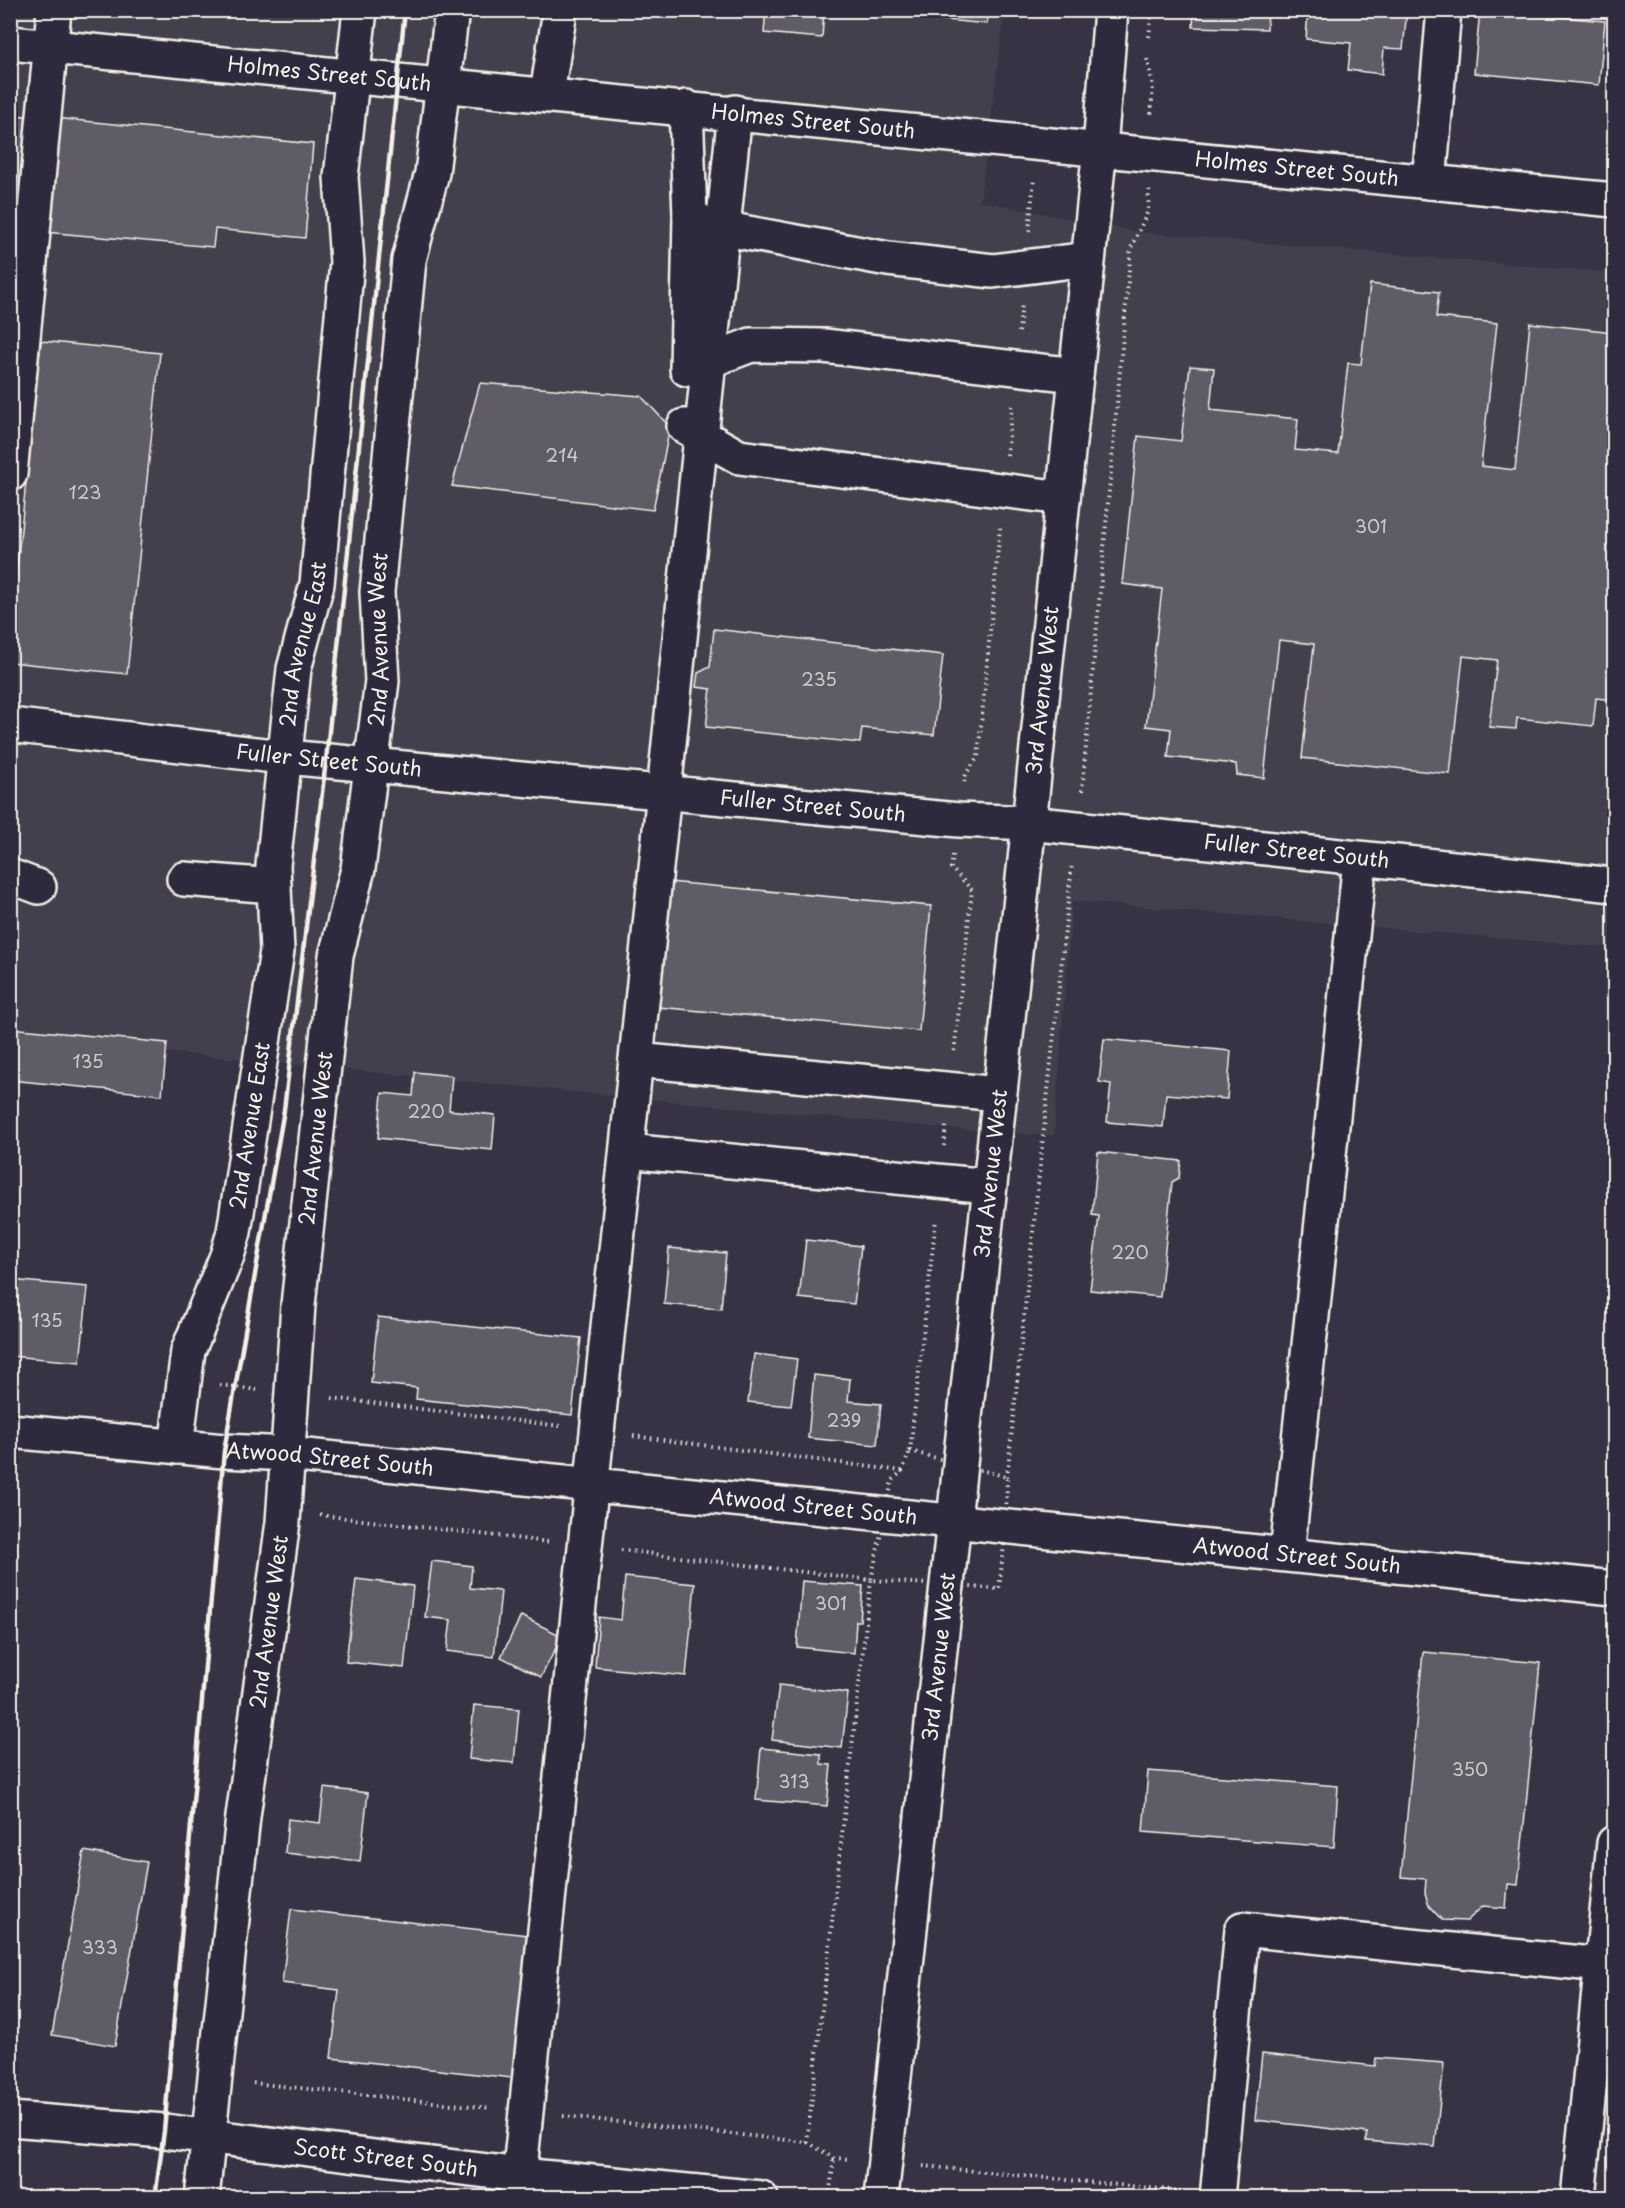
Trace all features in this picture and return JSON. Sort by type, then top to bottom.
[{"type":"street","points":[[10,474],[18,308],[54,10]]},
{"type":"street","name":"2nd Avenue East","points":[[176,1447],[188,1351],[227,1256],[234,1232],[277,951],[273,866],[294,669],[318,572],[347,262],[341,177],[360,10]]},
{"type":"street","points":[[443,84],[452,10]]},
{"type":"street","points":[[547,94],[560,10]]},
{"type":"street","name":"3rd Avenue West","points":[[881,2198],[1100,148],[1111,10]]},
{"type":"street","points":[[1429,182],[1444,10]]},
{"type":"street","name":"Holmes Street South","points":[[10,43],[686,107],[1614,200]]},
{"type":"street","name":"2nd Avenue West","points":[[202,2198],[243,1817],[283,1522],[298,1305],[336,956],[358,869],[382,681],[377,592],[410,260],[432,173],[443,84]]},
{"type":"street","points":[[518,2186],[701,435],[686,107]]},
{"type":"street","points":[[698,365],[722,228],[735,112]]},
{"type":"street","points":[[690,216],[710,226],[888,259],[993,271],[1088,259]]},
{"type":"street","points":[[698,365],[751,345],[825,346],[1076,375]]},
{"type":"street","points":[[701,435],[739,457],[1063,498]]},
{"type":"street","name":"Fuller Street South","points":[[10,725],[372,765],[958,820],[1029,823],[1360,860],[1614,885]]},
{"type":"street","points":[[1287,1554],[1360,860]]},
{"type":"street","points":[[184,879],[274,886]]},
{"type":"street","points":[[636,1059],[999,1094]]},
{"type":"street","points":[[627,1151],[989,1186]]},
{"type":"street","name":"Atwood Street South","points":[[10,1431],[176,1447],[286,1454],[1614,1588]]},
{"type":"street","points":[[1578,2198],[1614,1843]]},
{"type":"street","points":[[1218,2196],[1242,1929],[1602,1965]]},
{"type":"street","name":"Scott Street South","points":[[10,2119],[209,2137],[518,2186],[761,2198]]},
{"type":"path","points":[[1149,40],[1152,10]]},
{"type":"path","points":[[1148,50],[1147,60],[1153,92],[1152,105]]},
{"type":"path","points":[[807,2142],[834,2158],[886,2161],[1218,2196]]},
{"type":"path","points":[[829,2198],[834,2158]]},
{"type":"shaded area","points":[[10,11],[1005,11],[980,201],[1138,232],[1614,273],[1614,948],[1072,901],[1054,1136],[933,1127],[11,1037]]},
{"type":"building","points":[[766,10],[824,10],[822,38],[764,33]]},
{"type":"building","points":[[875,10],[989,10],[987,24],[874,13]]},
{"type":"building","points":[[1194,10],[1268,10],[1267,29],[1193,27]]},
{"type":"building","points":[[1308,10],[1407,10],[1403,49],[1384,48],[1382,74],[1348,70],[1351,43],[1306,39]]},
{"type":"building","points":[[1480,10],[1605,21],[1599,85],[1474,73]]},
{"type":"building","points":[[10,114],[31,117],[15,260],[10,259]]},
{"type":"building","points":[[54,118],[313,144],[305,238],[215,229],[213,247],[45,232]]},
{"type":"building","points":[[1370,284],[1439,292],[1436,317],[1497,323],[1481,466],[1515,470],[1530,323],[1614,332],[1614,700],[1596,698],[1593,726],[1517,718],[1516,729],[1489,727],[1497,660],[1463,656],[1450,774],[1302,758],[1314,644],[1279,640],[1264,778],[1237,775],[1236,764],[1168,757],[1171,729],[1146,726],[1162,589],[1122,584],[1138,436],[1181,441],[1190,366],[1214,368],[1210,410],[1298,419],[1295,450],[1338,454],[1348,363],[1361,364]]},
{"type":"building","points":[[41,341],[160,353],[127,674],[10,662],[10,633]]},
{"type":"building","points":[[480,383],[641,396],[670,427],[653,510],[452,486]]},
{"type":"building","points":[[714,629],[943,655],[934,735],[862,728],[860,743],[706,727],[711,689],[696,687],[698,673],[710,667]]},
{"type":"building","points":[[669,882],[931,906],[919,1031],[658,1007]]},
{"type":"building","points":[[10,1028],[167,1043],[162,1095],[10,1080]]},
{"type":"building","points":[[1104,1039],[1231,1051],[1227,1099],[1166,1094],[1163,1127],[1107,1122],[1111,1084],[1099,1082]]},
{"type":"building","points":[[415,1072],[452,1076],[449,1110],[495,1115],[492,1150],[378,1138],[382,1093],[413,1096]]},
{"type":"building","points":[[1098,1152],[1181,1161],[1179,1178],[1172,1182],[1160,1297],[1090,1290],[1099,1216],[1092,1215]]},
{"type":"building","points":[[806,1240],[861,1246],[854,1304],[799,1298]]},
{"type":"building","points":[[669,1248],[726,1253],[721,1309],[664,1304]]},
{"type":"building","points":[[10,1280],[88,1287],[80,1362],[10,1356]]},
{"type":"building","points":[[378,1317],[581,1338],[572,1415],[416,1399],[417,1388],[371,1383]]},
{"type":"building","points":[[754,1354],[797,1359],[791,1406],[748,1402]]},
{"type":"building","points":[[814,1375],[850,1379],[848,1401],[881,1404],[877,1445],[808,1438]]},
{"type":"building","points":[[432,1561],[472,1566],[470,1588],[501,1591],[494,1657],[447,1651],[451,1620],[425,1617]]},
{"type":"building","points":[[625,1577],[695,1584],[686,1676],[595,1667],[599,1617],[621,1620]]},
{"type":"building","points":[[356,1579],[413,1586],[404,1668],[346,1662]]},
{"type":"building","points":[[802,1581],[863,1586],[860,1621],[856,1621],[854,1653],[797,1647]]},
{"type":"building","points":[[521,1616],[562,1636],[541,1677],[501,1657]]},
{"type":"building","points":[[1423,1652],[1540,1663],[1518,1885],[1508,1884],[1506,1908],[1483,1906],[1467,1921],[1442,1920],[1429,1906],[1425,1893],[1426,1879],[1401,1877]]},
{"type":"building","points":[[779,1685],[848,1693],[842,1748],[772,1740]]},
{"type":"building","points":[[474,1705],[519,1709],[514,1763],[469,1759]]},
{"type":"building","points":[[761,1748],[821,1754],[821,1764],[831,1765],[827,1806],[756,1800]]},
{"type":"building","points":[[1148,1771],[1338,1786],[1334,1847],[1143,1832]]},
{"type":"building","points":[[324,1788],[368,1793],[360,1861],[285,1853],[288,1819],[320,1823]]},
{"type":"building","points":[[84,1851],[147,1862],[115,2046],[52,2035]]},
{"type":"building","points":[[291,1909],[537,1936],[521,2079],[331,2058],[339,1990],[282,1983]]},
{"type":"building","points":[[1262,2054],[1375,2066],[1376,2058],[1444,2063],[1435,2147],[1366,2141],[1368,2133],[1255,2120]]},
{"type":"railway","points":[[155,2198],[164,2131],[224,1451],[284,1110],[326,760],[405,10]]}]
